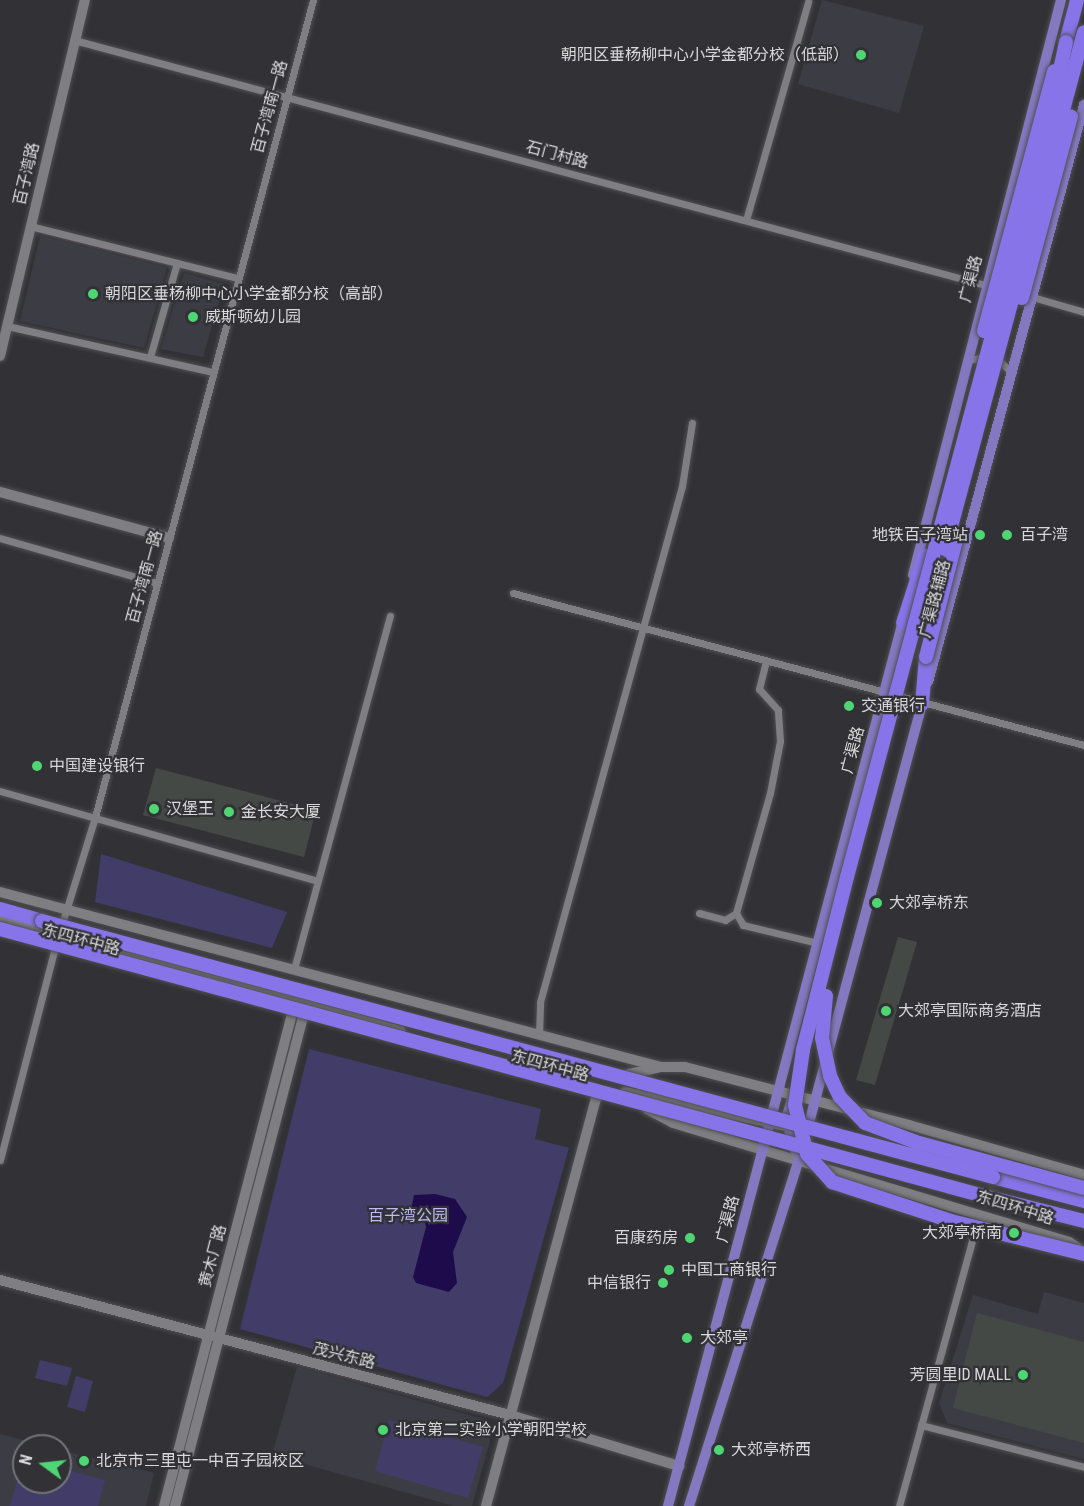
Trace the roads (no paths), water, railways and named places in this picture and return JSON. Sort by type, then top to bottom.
[{"type":"highway","name":"广渠路","points":[[1077,0],[1044,141],[835,923],[803,1050],[795,1105],[807,1154],[832,1182],[940,1218],[1084,1253]]},
{"type":"highway","points":[[922,704],[926,657],[1076,95],[1084,32]]},
{"type":"highway","points":[[1084,32],[821,1016],[830,1076],[840,1097],[865,1123],[916,1142],[1084,1188]]},
{"type":"highway","points":[[903,623],[925,555],[1047,87],[1066,42]]},
{"type":"highway","name":"东四环中路","points":[[0,909],[1084,1201]]},
{"type":"highway","name":"东四环中路","points":[[0,929],[1084,1221]]},
{"type":"main road","name":"百子湾路","points":[[0,356],[85,0]]},
{"type":"main road","name":"广渠路","points":[[668,1506],[885,694],[986,285],[1061,0]]},
{"type":"main road","name":"广渠路辅路","points":[[814,1101],[1084,105]]},
{"type":"main road","points":[[0,492],[169,538]]},
{"type":"main road","name":"东四环中路","points":[[0,892],[661,1067],[685,1067],[779,1091],[1084,1175]]},
{"type":"main road","name":"东四环中路","points":[[0,905],[773,1113],[787,1123],[807,1130]]},
{"type":"main road","name":"东四环中路","points":[[0,919],[625,1093],[697,1106],[769,1126],[787,1123]]},
{"type":"main road","name":"东四环中路","points":[[0,934],[650,1110],[673,1123],[1069,1242],[1084,1253]]},
{"type":"main road","points":[[799,1160],[787,1123],[826,968],[826,952],[818,943]]},
{"type":"main road","points":[[803,1000],[807,1041]]},
{"type":"main road","name":"黄木厂路","points":[[164,1506],[212,1337],[292,1014]]},
{"type":"main road","points":[[175,1506],[212,1337],[303,1017]]},
{"type":"main road","points":[[629,1074],[661,1067]]},
{"type":"main road","points":[[625,1093],[650,1110]]},
{"type":"main road","points":[[697,1106],[700,1093]]},
{"type":"main road","points":[[486,1506],[597,1095]]},
{"type":"main road","points":[[689,1506],[799,1160],[814,1101]]},
{"type":"main road","name":"茂兴东路","points":[[0,1280],[510,1415],[679,1466]]},
{"type":"street","name":"百子湾南一路","points":[[0,1160],[58,936],[95,817],[313,0]]},
{"type":"street","points":[[1057,13],[1067,0]]},
{"type":"street","points":[[746,220],[808,2]]},
{"type":"street","name":"石门村路","points":[[74,40],[1084,312]]},
{"type":"street","points":[[1006,211],[1025,235],[1035,235],[1053,223]]},
{"type":"street","points":[[30,226],[237,278]]},
{"type":"street","points":[[150,357],[177,263]]},
{"type":"street","points":[[7,326],[213,372]]},
{"type":"street","points":[[967,360],[983,355],[1001,358],[1012,375]]},
{"type":"street","points":[[539,1035],[540,1002],[640,627],[682,486],[692,423]]},
{"type":"street","points":[[0,538],[157,583]]},
{"type":"street","points":[[513,593],[1084,746]]},
{"type":"street","points":[[294,969],[390,616]]},
{"type":"street","points":[[699,913],[725,920],[736,913],[780,741],[778,710],[759,689],[766,661]]},
{"type":"street","points":[[0,791],[317,881]]},
{"type":"street","points":[[736,913],[743,925],[818,943]]},
{"type":"street","points":[[899,1506],[979,1215]]},
{"type":"street","points":[[921,1425],[1084,1467]]},
{"type":"place","name":"朝阳区垂杨柳中心小学金都分校（低部）","points":[[861,55]]},
{"type":"place","name":"朝阳区垂杨柳中心小学金都分校（高部）","points":[[93,294]]},
{"type":"place","name":"威斯顿幼儿园","points":[[193,317]]},
{"type":"place","name":"地铁百子湾站","points":[[980,535]]},
{"type":"place","name":"百子湾","points":[[1007,535]]},
{"type":"place","name":"交通银行","points":[[849,706]]},
{"type":"place","name":"中国建设银行","points":[[37,766]]},
{"type":"place","name":"汉堡王","points":[[154,809]]},
{"type":"place","name":"金长安大厦","points":[[229,812]]},
{"type":"place","name":"大郊亭桥东","points":[[877,903]]},
{"type":"place","name":"大郊亭国际商务酒店","points":[[886,1011]]},
{"type":"place","name":"大郊亭桥南","points":[[1014,1233]]},
{"type":"place","name":"百康药房","points":[[690,1238]]},
{"type":"place","name":"中国工商银行","points":[[669,1270]]},
{"type":"place","name":"中信银行","points":[[663,1283]]},
{"type":"place","name":"大郊亭","points":[[687,1338]]},
{"type":"place","name":"芳圆里ID MALL","points":[[1023,1375]]},
{"type":"place","name":"北京第二实验小学朝阳学校","points":[[383,1430]]},
{"type":"place","name":"大郊亭桥西","points":[[719,1450]]},
{"type":"place","name":"北京市三里屯一中百子园校区","points":[[84,1461]]},
{"type":"park label","name":"百子湾公园","points":[[408,1216]]}]
